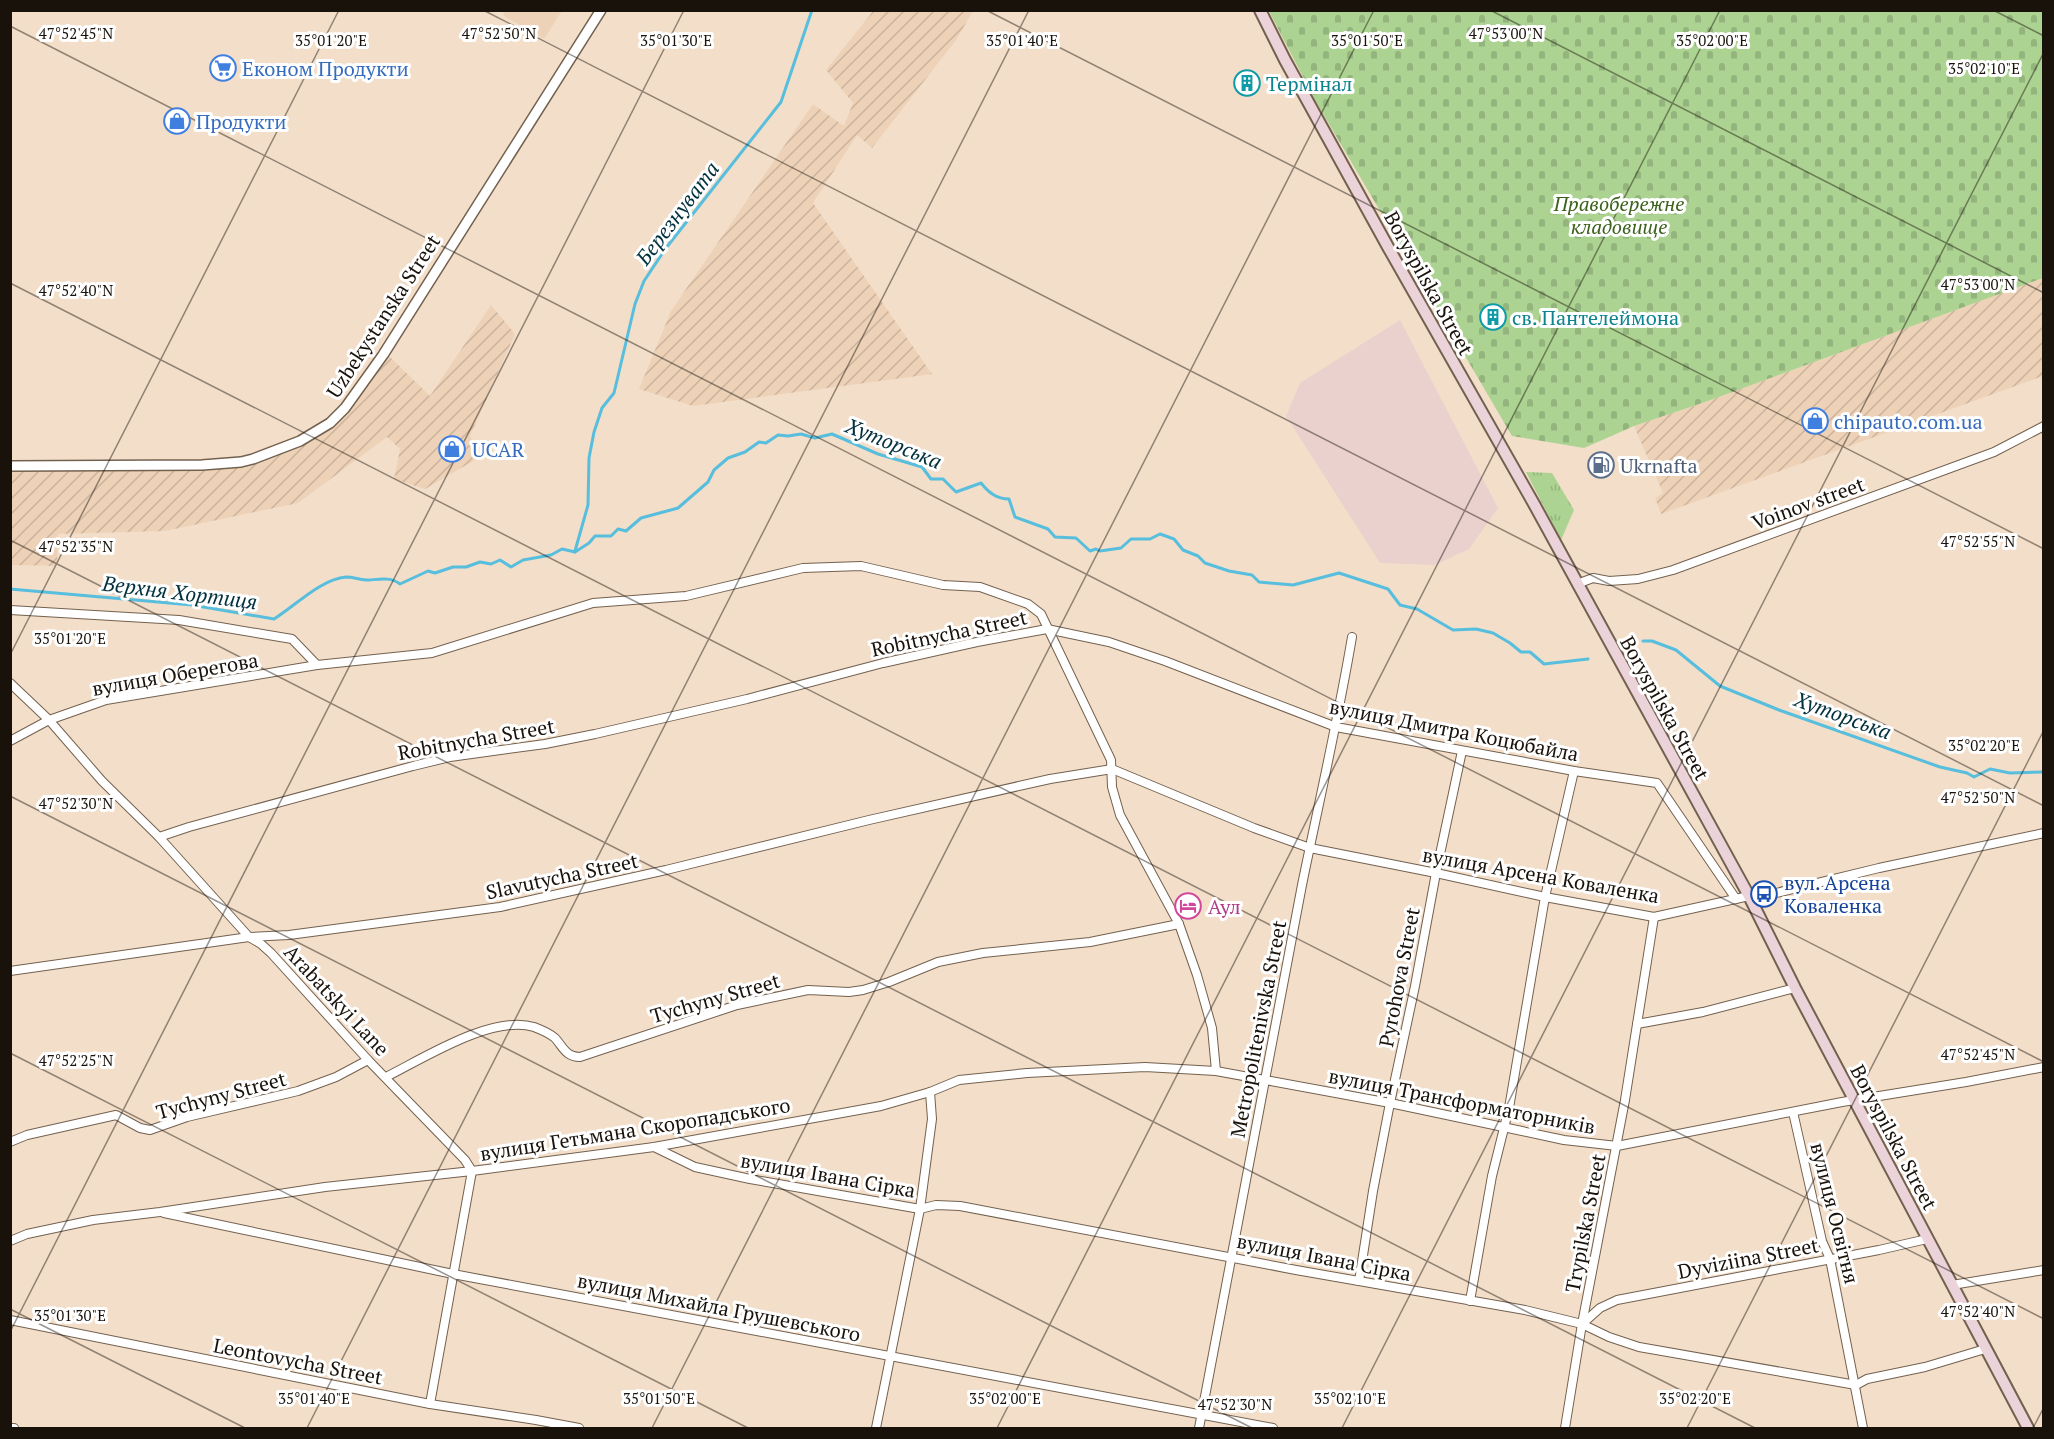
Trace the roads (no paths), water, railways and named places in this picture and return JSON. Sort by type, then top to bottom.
[{"type":"main road","name":"Boryspilska Street","points":[[1260,10],[1388,247],[1534,504],[1749,896],[1795,988],[2028,1428]]},
{"type":"street","name":"Uzbekystanska Street","points":[[10,466],[191,465],[241,462],[300,441],[330,423],[345,408],[382,355],[601,10]]},
{"type":"street","name":"Voinov street","points":[[1577,584],[1593,578],[1610,581],[1638,579],[1673,570],[1994,452],[2043,426]]},
{"type":"street","name":"Robitnycha Street","points":[[159,837],[413,765],[595,734],[747,699],[883,663],[1047,629],[1041,614],[1028,604],[980,587],[943,585],[861,566],[803,568],[686,596],[593,603],[432,653],[316,665]]},
{"type":"street","points":[[10,609],[179,620],[292,639],[316,665]]},
{"type":"street","points":[[1047,629],[1107,753],[1112,769],[1112,787],[1120,815],[1179,924],[1212,1028],[1216,1071]]},
{"type":"street","name":"вулиця Дмитра Коцюбайла","points":[[1047,629],[1109,642],[1336,726],[1574,771],[1657,783],[1736,899]]},
{"type":"street","name":"Metropolitenivska Street","points":[[1200,1428],[1264,1079],[1352,637]]},
{"type":"street","name":"вулиця Оберегова","points":[[10,741],[49,720],[106,700],[316,665]]},
{"type":"street","name":"Arabatskyi Lane","points":[[10,683],[49,720],[102,781],[159,837],[249,937],[271,953],[368,1060],[465,1160],[472,1171]]},
{"type":"street","name":"Pyrohova Street","points":[[1359,1281],[1390,1103],[1462,751]]},
{"type":"street","name":"вулиця Арсена Коваленка","points":[[1112,769],[1254,828],[1310,848],[1545,897],[1654,917],[1749,896],[1776,893],[1879,868],[2043,833]]},
{"type":"street","name":"Slavutycha Street","points":[[10,971],[249,937],[289,935],[500,907],[1050,779],[1112,769]]},
{"type":"street","points":[[1470,1301],[1492,1176],[1509,1108],[1545,897],[1574,771]]},
{"type":"street","name":"Trypilska Street","points":[[1565,1428],[1582,1323],[1617,1146],[1654,917]]},
{"type":"street","name":"Tychyny Street","points":[[386,1077],[465,1038],[508,1024],[527,1026],[545,1032],[553,1037],[567,1053],[580,1057],[737,1005],[808,990],[849,992],[863,990],[938,962],[983,953],[1090,942],[1179,924]]},
{"type":"street","points":[[1637,1024],[1703,1012],[1795,988]]},
{"type":"street","name":"Tychyny Street","points":[[10,1142],[116,1115],[140,1128],[150,1130],[186,1118],[298,1091],[336,1077],[368,1060]]},
{"type":"street","name":"вулиця Гетьмана Скоропадського","points":[[10,1241],[27,1234],[93,1220],[325,1186],[472,1171],[654,1147],[881,1106],[930,1092],[959,1080],[1027,1073],[1145,1067],[1216,1071],[1264,1079]]},
{"type":"street","name":"вулиця Трансформаторників","points":[[1264,1079],[1563,1140],[1617,1146],[1854,1100],[2043,1067]]},
{"type":"street","points":[[876,1428],[920,1209],[932,1119],[930,1092]]},
{"type":"street","name":"вулиця Освітня","points":[[1793,1112],[1822,1241],[1830,1258],[1863,1428]]},
{"type":"street","name":"вулиця Івана Сірка","points":[[654,1147],[695,1167],[761,1181],[920,1209],[936,1205],[960,1206],[1525,1310],[1582,1323],[1609,1337],[1639,1347],[1856,1385],[1867,1379],[1924,1367],[1985,1349]]},
{"type":"street","points":[[430,1404],[472,1171]]},
{"type":"street","name":"вулиця Михайла Грушевського","points":[[160,1212],[453,1274],[1273,1428]]},
{"type":"street","name":"Dyviziina Street","points":[[1582,1323],[1600,1308],[1617,1300],[1927,1239]]},
{"type":"street","points":[[1952,1286],[2043,1270]]},
{"type":"street","name":"Leontovycha Street","points":[[10,1320],[430,1404],[579,1428]]},
{"type":"waterway","name":"Березнувата","points":[[575,551],[588,505],[589,458],[594,432],[602,408],[614,393],[635,304],[644,281],[666,248],[781,102],[812,10]]},
{"type":"waterway","name":"Хуторська","points":[[575,552],[595,536],[611,536],[618,529],[626,531],[641,518],[678,508],[708,482],[714,470],[728,458],[745,452],[759,442],[766,443],[778,435],[801,434],[815,438],[832,434],[878,454],[922,467],[931,479],[943,479],[956,492],[981,483],[994,495],[1009,499],[1015,517],[1048,529],[1055,537],[1076,538],[1090,551],[1121,548],[1131,539],[1150,539],[1160,534],[1174,539],[1183,550],[1198,556],[1205,563],[1229,571],[1252,575],[1259,582],[1293,585],[1339,573],[1388,589],[1400,605],[1417,609],[1453,630],[1476,629],[1493,633],[1521,652],[1530,652],[1544,664],[1588,659]]},
{"type":"waterway","name":"Верхня Хортиця","points":[[10,589],[192,605],[274,619],[318,588],[337,579],[346,577],[366,580],[386,579],[400,584],[428,571],[435,573],[453,567],[466,567],[480,562],[491,564],[500,560],[511,567],[523,560],[551,555],[562,549],[575,552]]},
{"type":"waterway","name":"Хуторська","points":[[1643,641],[1652,641],[1676,650],[1720,686],[1779,710],[1940,767],[1967,773],[1974,777],[1990,769],[2010,773],[2044,772]]},
{"type":"place","name":"Економ Продукти","points":[[223,68]]},
{"type":"place","name":"Термінал","points":[[1247,83]]},
{"type":"place","name":"Продукти","points":[[177,121]]},
{"type":"place","name":"св. Пантелеймона","points":[[1493,317]]},
{"type":"place","name":"chipauto.com.ua","points":[[1815,421]]},
{"type":"place","name":"UCAR","points":[[452,449]]},
{"type":"place","name":"Ukrnafta","points":[[1601,465]]},
{"type":"place","name":"вул. Арсена Коваленка","points":[[1764,894]]},
{"type":"place","name":"Аул","points":[[1188,906]]},
{"type":"park label","name":"Правобережне кладовище","points":[[1619,214]]}]
